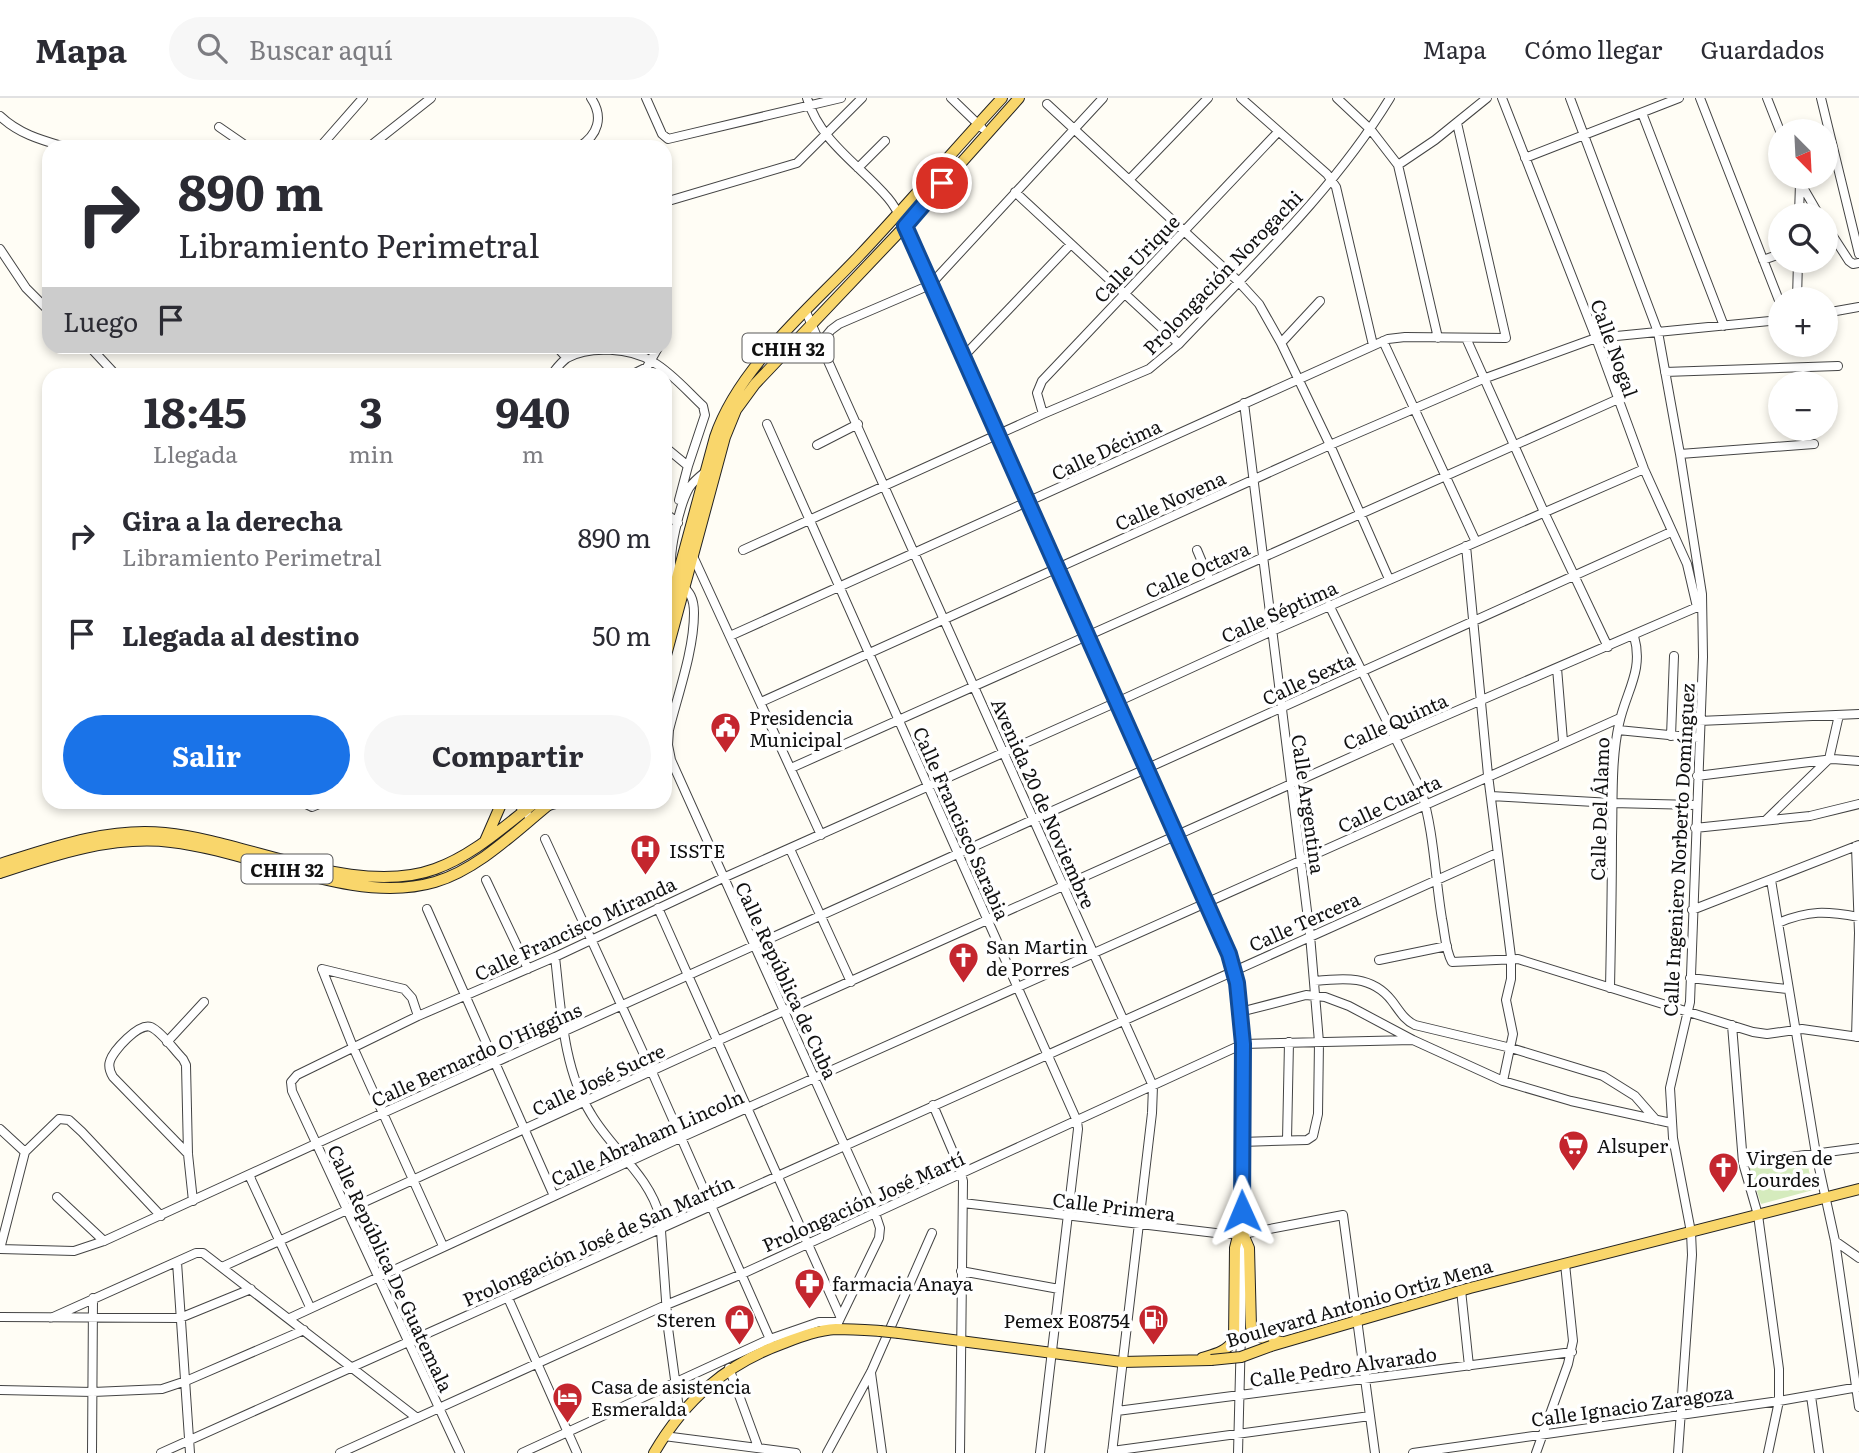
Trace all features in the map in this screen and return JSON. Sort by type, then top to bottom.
[{"type":"main road","name":"CHIH 32","points":[[672,604],[694,557],[730,422],[752,387],[790,345],[809,317],[1002,98]]},
{"type":"main road","name":"CHIH 32","points":[[672,625],[686,543],[705,473],[720,422],[737,391],[809,317],[905,226],[1019,98]]},
{"type":"main road","points":[[790,345],[804,341],[821,342]]},
{"type":"main road","points":[[485,842],[499,809]]},
{"type":"main road","name":"CHIH 32","points":[[0,864],[98,836],[126,832],[163,833],[199,838],[354,877],[409,876],[435,869],[462,857],[536,809]]},
{"type":"main road","name":"CHIH 32","points":[[0,873],[68,852],[121,842],[169,842],[200,847],[353,885],[381,888],[416,886],[436,882],[484,856],[527,815]]},
{"type":"main road","name":"Boulevard Antonio Ortiz Mena","points":[[654,1453],[680,1416],[704,1390],[730,1368],[771,1343],[794,1339],[837,1322],[880,1331],[1122,1362],[1189,1362],[1241,1357],[1276,1344],[1461,1290],[1859,1189]]},
{"type":"main road","points":[[1189,1362],[1223,1351],[1234,1340],[1235,1248],[1237,1240],[1243,1234],[1249,1248],[1251,1327],[1259,1337],[1276,1344]]},
{"type":"street","points":[[326,140],[363,98]]},
{"type":"street","points":[[376,140],[431,98]]},
{"type":"street","points":[[587,140],[595,133],[599,122],[598,111],[591,98]]},
{"type":"street","points":[[646,98],[662,134],[668,139],[808,102],[841,98]]},
{"type":"street","points":[[672,200],[802,160],[862,98]]},
{"type":"street","points":[[951,98],[987,132]]},
{"type":"street","points":[[821,342],[839,324],[930,285],[1103,98]]},
{"type":"street","points":[[1129,180],[1208,98]]},
{"type":"street","points":[[1241,98],[1333,180],[1339,195],[1373,345]]},
{"type":"street","points":[[1337,98],[1371,130],[1398,165],[1438,338]]},
{"type":"street","name":"Prolongación Norogachi","points":[[743,551],[1042,414],[1149,369],[1179,344],[1333,180],[1371,130],[1390,98]]},
{"type":"street","points":[[1398,165],[1487,98]]},
{"type":"street","name":"Calle Nogal","points":[[1502,98],[1596,338],[1616,400],[1700,606]]},
{"type":"street","name":"Calle Ingeniero Norberto Domínguez","points":[[1570,98],[1658,332],[1680,454],[1700,606],[1699,738],[1689,1012],[1671,1079],[1671,1123],[1691,1232],[1691,1276],[1678,1453]]},
{"type":"street","points":[[1525,158],[1679,98]]},
{"type":"street","points":[[1700,98],[1774,287]]},
{"type":"street","points":[[1767,98],[1775,119]]},
{"type":"street","points":[[1821,98],[1859,254]]},
{"type":"street","points":[[808,102],[826,136],[891,200],[899,213],[1089,636],[1234,969],[1243,1044],[1243,1234],[1238,1453]]},
{"type":"street","points":[[1047,104],[1238,281],[1259,304],[1299,379],[1389,579]]},
{"type":"street","points":[[1642,113],[1724,327]]},
{"type":"street","points":[[0,116],[10,126],[43,140]]},
{"type":"street","name":"Calle Décima","points":[[730,636],[1383,341],[1395,337],[1506,338],[1457,123]]},
{"type":"street","points":[[219,127],[238,140]]},
{"type":"street","name":"Calle Urique","points":[[1042,414],[1037,393],[1042,381],[1278,132]]},
{"type":"street","points":[[858,168],[885,141]]},
{"type":"street","points":[[1016,192],[1179,344]]},
{"type":"street","points":[[963,357],[1070,244]]},
{"type":"street","points":[[1838,244],[1849,261],[1853,264],[1859,263]]},
{"type":"street","points":[[0,249],[26,288],[42,304]]},
{"type":"street","points":[[1763,260],[1768,258]]},
{"type":"street","points":[[1281,343],[1320,301]]},
{"type":"street","points":[[1838,311],[1859,307]]},
{"type":"street","name":"Avenida 20 de Noviembre","points":[[809,317],[1153,1086],[1112,1452]]},
{"type":"street","name":"Calle Novena","points":[[761,702],[1330,445],[1483,379],[1596,338],[1768,322]]},
{"type":"street","points":[[1466,338],[1608,647]]},
{"type":"street","points":[[1383,341],[1476,542]]},
{"type":"street","points":[[96,354],[109,368]]},
{"type":"street","points":[[563,354],[567,358]]},
{"type":"street","points":[[558,368],[567,358],[581,354]]},
{"type":"street","points":[[629,354],[652,361],[660,368]]},
{"type":"street","points":[[645,368],[655,354]]},
{"type":"street","points":[[1665,372],[1838,366]]},
{"type":"street","points":[[672,379],[705,411],[688,466],[676,522]]},
{"type":"street","name":"Calle Octava","points":[[791,768],[1616,400]]},
{"type":"street","name":"Calle Argentina","points":[[1241,1142],[1309,1139],[1315,1132],[1318,1114],[1319,1042],[1310,935],[1244,403]]},
{"type":"street","name":"Calle Francisco Sarabia","points":[[767,424],[1077,1121],[1040,1453]]},
{"type":"street","points":[[817,445],[858,424]]},
{"type":"street","points":[[1680,454],[1814,444]]},
{"type":"street","points":[[672,453],[688,466]]},
{"type":"street","name":"Calle Séptima","points":[[929,787],[1329,605],[1644,469]]},
{"type":"street","points":[[672,532],[689,488],[705,473]]},
{"type":"street","points":[[672,519],[676,522]]},
{"type":"street","name":"Calle República de Cuba","points":[[672,543],[676,522]]},
{"type":"street","name":"Calle Sexta","points":[[958,854],[1671,532]]},
{"type":"street","points":[[686,543],[821,835]]},
{"type":"street","points":[[1466,546],[1488,775],[1511,957],[1511,979],[1506,1000],[1513,1029],[1503,1081]]},
{"type":"street","points":[[1197,550],[1210,581]]},
{"type":"street","name":"Calle República de Cuba","points":[[672,567],[693,600],[694,621],[672,717]]},
{"type":"street","points":[[1329,605],[1396,737],[1425,804],[1450,960],[1454,962],[1511,957],[1759,1034],[1794,1030],[1857,1037],[1858,845],[1692,910]]},
{"type":"street","name":"Calle Quinta","points":[[988,920],[1396,737],[1700,606]]},
{"type":"street","name":"Calle Del Álamo","points":[[1610,988],[1612,803],[1620,718],[1638,665],[1634,636]]},
{"type":"street","points":[[1671,736],[1674,656]]},
{"type":"street","points":[[1557,668],[1563,741]]},
{"type":"street","points":[[1699,720],[1859,713]]},
{"type":"street","points":[[1766,821],[1828,760],[1833,750],[1839,715]]},
{"type":"street","name":"Calle Cuarta","points":[[1018,987],[1563,741],[1620,718]]},
{"type":"street","points":[[1618,730],[1699,738]]},
{"type":"street","points":[[1697,776],[1828,760],[1859,761]]},
{"type":"street","name":"Calle República de Cuba","points":[[672,767],[786,1011],[876,1213]]},
{"type":"street","name":"Calle Francisco Miranda","points":[[295,1097],[291,1082],[297,1075],[353,1047],[929,787]]},
{"type":"street","points":[[1491,796],[1696,805]]},
{"type":"street","points":[[1695,828],[1810,816],[1859,804]]},
{"type":"street","points":[[522,809],[527,815]]},
{"type":"street","points":[[522,1453],[676,1381],[771,1343],[652,1072],[545,839]]},
{"type":"street","points":[[790,849],[851,982]]},
{"type":"street","name":"Calle Tercera","points":[[1048,1054],[1497,853]]},
{"type":"street","name":"Calle Bernardo O'Higgins","points":[[0,1249],[74,1251],[104,1241],[383,1112],[958,854]]},
{"type":"street","points":[[486,880],[528,969]]},
{"type":"street","points":[[1771,880],[1794,1030],[1835,1241],[1859,1407]]},
{"type":"street","points":[[658,908],[808,1243],[837,1322]]},
{"type":"street","points":[[427,909],[554,1196]]},
{"type":"street","points":[[1778,923],[1818,911],[1859,917]]},
{"type":"street","name":"Calle José Sucre","points":[[222,1267],[988,920]]},
{"type":"street","points":[[1379,960],[1447,946]]},
{"type":"street","points":[[555,957],[564,1031],[584,1102],[657,1205],[680,1416]]},
{"type":"street","points":[[418,1016],[412,998],[404,989],[322,969],[353,1047],[443,1246]]},
{"type":"street","points":[[1690,978],[1787,989]]},
{"type":"street","points":[[1314,981],[1340,979],[1368,982],[1381,989],[1403,1017],[1415,1025],[1511,1048],[1603,1076],[1635,1096],[1656,1120]]},
{"type":"street","name":"Calle Abraham Lincoln","points":[[290,1318],[680,1138],[1018,987]]},
{"type":"street","points":[[1241,1012],[1293,998],[1316,995],[1349,1006],[1413,1040],[1503,1081],[1571,1101],[1671,1123]]},
{"type":"street","points":[[167,1042],[204,1002]]},
{"type":"street","points":[[1396,1031],[1403,1017]]},
{"type":"street","points":[[1732,1025],[1742,1163],[1758,1215],[1777,1346],[1779,1401],[1768,1453]]},
{"type":"street","points":[[188,1154],[113,1077],[108,1065],[134,1031],[142,1026],[152,1027],[186,1065],[188,1154],[193,1201]]},
{"type":"street","name":"Prolongación José Martí","points":[[340,1453],[666,1304],[876,1213],[1243,1044],[1413,1040]]},
{"type":"street","points":[[1287,1140],[1289,1042]]},
{"type":"street","name":"Prolongación José de San Martín","points":[[161,1453],[1048,1054]]},
{"type":"street","name":"Calle República De Guatemala","points":[[295,1097],[460,1453]]},
{"type":"street","points":[[933,1105],[961,1173],[963,1203],[960,1453]]},
{"type":"street","points":[[0,1249],[25,1152],[58,1119],[69,1120],[161,1216]]},
{"type":"street","points":[[0,1129],[25,1152]]},
{"type":"street","points":[[1742,1163],[1859,1148]]},
{"type":"street","points":[[249,1175],[310,1307]]},
{"type":"street","points":[[57,1196],[104,1241]]},
{"type":"street","name":"Calle Primera","points":[[963,1203],[1224,1234],[1243,1234],[1343,1215],[1357,1320]]},
{"type":"street","points":[[837,1322],[879,1238],[880,1228],[876,1213]]},
{"type":"street","points":[[827,1453],[871,1372],[932,1233]]},
{"type":"street","points":[[1835,1241],[1859,1258]]},
{"type":"street","points":[[51,1318],[197,1253],[206,1254],[417,1418]]},
{"type":"street","points":[[177,1262],[190,1453]]},
{"type":"street","points":[[1536,1453],[1572,1352],[1573,1331],[1565,1264]]},
{"type":"street","points":[[961,1271],[1059,1289]]},
{"type":"street","points":[[0,1317],[180,1318],[251,1289]]},
{"type":"street","points":[[1461,1290],[1469,1366]]},
{"type":"street","points":[[92,1453],[93,1298]]},
{"type":"street","points":[[508,1298],[577,1453]]},
{"type":"street","points":[[1357,1320],[1375,1453]]},
{"type":"street","points":[[0,1390],[154,1390],[186,1381],[304,1330]]},
{"type":"street","name":"Calle Pedro Alvarado","points":[[1117,1411],[1572,1352]]},
{"type":"street","points":[[730,1368],[758,1447]]},
{"type":"street","points":[[871,1372],[882,1453]]},
{"type":"street","name":"Calle Ignacio Zaragoza","points":[[1413,1453],[1779,1401],[1858,1387]]},
{"type":"street","points":[[1811,1396],[1819,1453]]},
{"type":"street","points":[[1112,1452],[1370,1416]]},
{"type":"street","points":[[664,1436],[796,1453]]},
{"type":"green space","points":[[1807,1161],[1813,1190],[1761,1204],[1749,1166]]},
{"type":"place","name":"Presidencia Municipal","points":[[726,755]]},
{"type":"place","name":"ISSTE","points":[[646,877]]},
{"type":"place","name":"San Martin de Porres","points":[[963,984]]},
{"type":"place","name":"Alsuper","points":[[1574,1172]]},
{"type":"place","name":"Virgen de Lourdes","points":[[1723,1195]]},
{"type":"place","name":"farmacia Anaya","points":[[809,1310]]},
{"type":"place","name":"Steren","points":[[739,1346]]},
{"type":"place","name":"Pemex E08754","points":[[1153,1347]]},
{"type":"place","name":"Casa de asistencia Esmeralda","points":[[568,1424]]},
{"type":"route","points":[[942,183],[905,226],[1089,636],[1234,969],[1243,1044],[1242,1211]]}]
